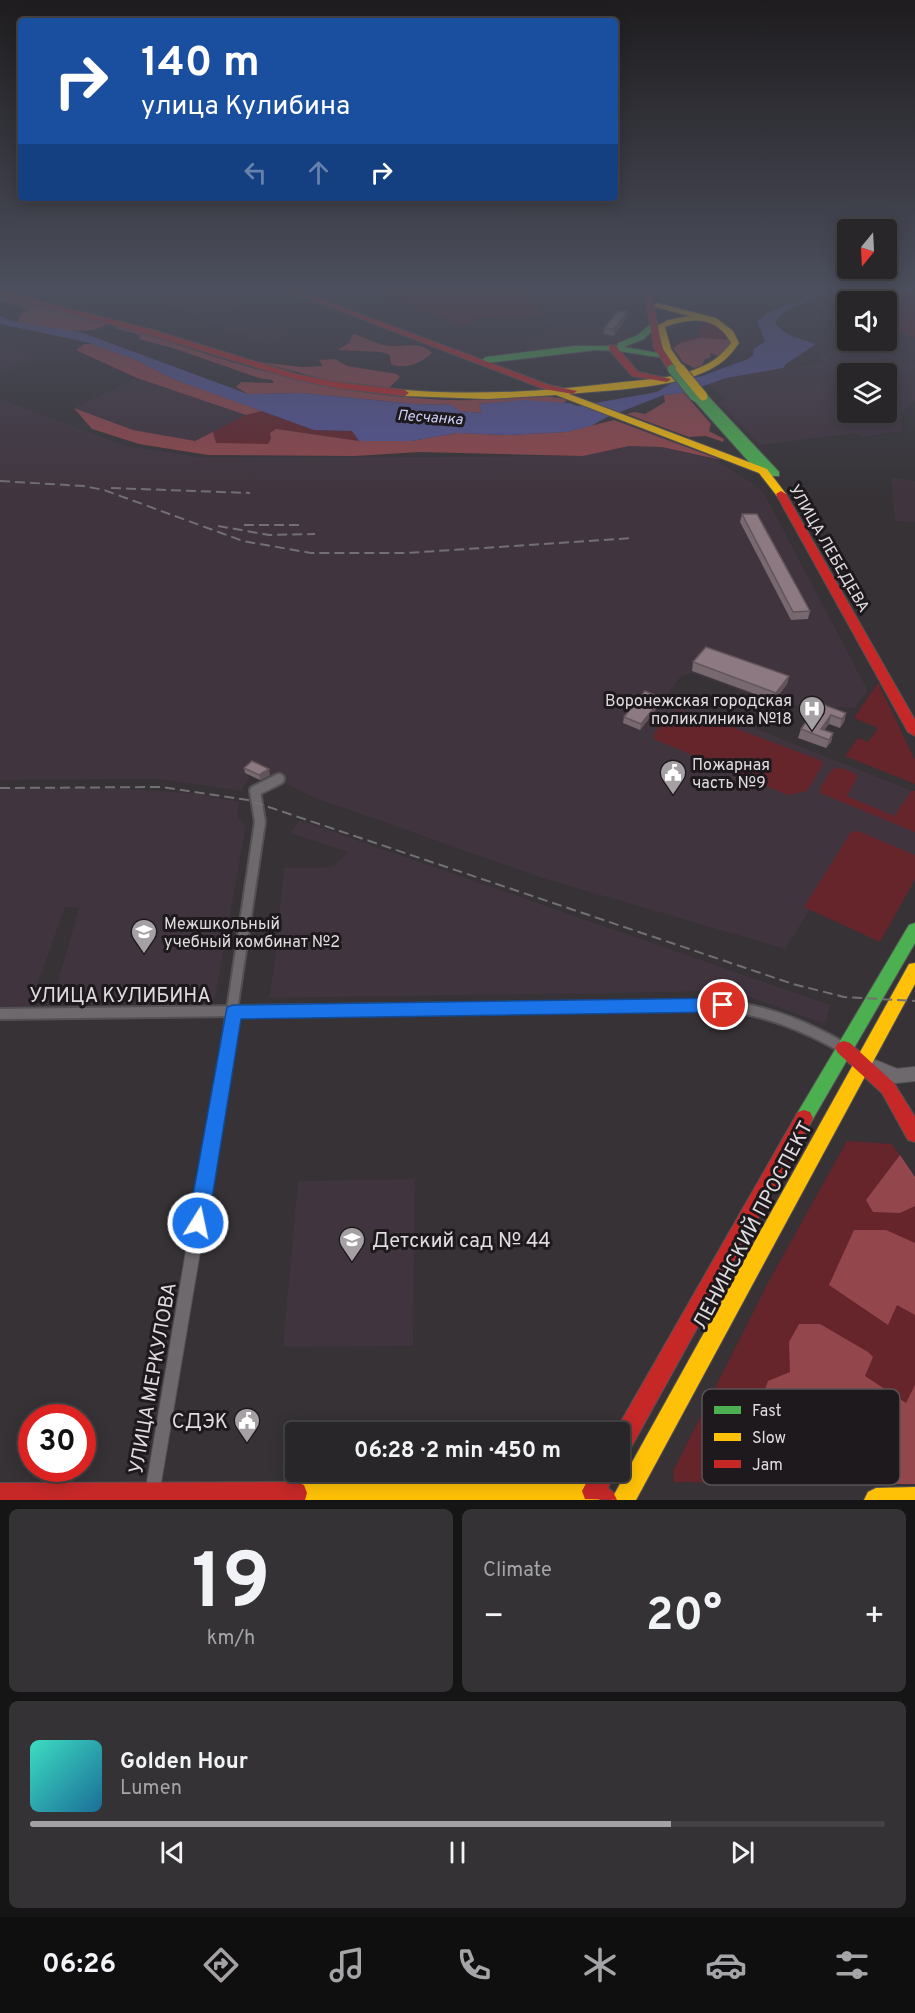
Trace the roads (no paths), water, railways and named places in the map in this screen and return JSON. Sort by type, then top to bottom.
[{"type":"main road","points":[[242,360],[335,385],[420,395],[474,398],[619,386],[673,372]]},
{"type":"main road","points":[[474,360],[561,392]]},
{"type":"main road","points":[[481,361],[490,360]]},
{"type":"main road","points":[[623,360],[635,374]]},
{"type":"main road","points":[[665,360],[673,372],[699,396]]},
{"type":"main road","points":[[670,360],[673,372]]},
{"type":"main road","points":[[619,386],[629,381],[635,374],[704,369],[724,360]]},
{"type":"main road","points":[[481,361],[763,471]]},
{"type":"main road","name":"УЛИЦА ЛЕБЕДЕВА","points":[[699,396],[778,489],[915,732]]},
{"type":"main road","name":"УЛИЦА ЛЕБЕДЕВА","points":[[699,396],[787,488],[915,709]]},
{"type":"main road","name":"ЛЕНИНСКИЙ ПРОСПЕКТ","points":[[630,1426],[844,1048],[915,929]]},
{"type":"main road","name":"ЛЕНИНСКИЙ ПРОСПЕКТ","points":[[623,1500],[915,969]]},
{"type":"main road","points":[[844,1048],[888,1088],[915,1134]]},
{"type":"main road","points":[[591,1496],[599,1482]]},
{"type":"main road","points":[[0,1494],[591,1496],[605,1500]]},
{"type":"main road","points":[[876,1500],[915,1499]]},
{"type":"street","name":"УЛИЦА МЕРКУЛОВА","points":[[152,1496],[233,1012],[260,822],[255,791],[279,779]]},
{"type":"street","name":"УЛИЦА КУЛИБИНА","points":[[0,1014],[723,1005],[758,1010],[786,1019],[811,1028],[844,1048]]},
{"type":"street","points":[[863,1063],[896,1076],[915,1074]]},
{"type":"water","name":"Песчанка","points":[[136,360],[156,360],[248,394],[302,393],[415,404],[452,405],[459,411],[482,413],[479,404],[523,400],[569,403],[578,406],[657,392],[673,382],[702,376],[745,360],[792,360],[783,368],[726,378],[684,393],[664,395],[607,417],[591,426],[566,432],[507,435],[457,433],[411,441],[359,441],[352,431],[314,430],[173,379]]},
{"type":"railway","points":[[0,481],[84,486],[104,490],[243,541],[311,553],[407,553],[633,538]]},
{"type":"railway","points":[[111,488],[250,493]]},
{"type":"railway","points":[[244,525],[301,525]]},
{"type":"railway","points":[[218,526],[269,535],[315,534]]},
{"type":"railway","points":[[0,788],[161,787],[248,800],[793,984],[844,997],[915,1001]]},
{"type":"place","name":"Воронежская городская поликлиника №18","points":[[812,732]]},
{"type":"place","name":"Пожарная часть №9","points":[[673,796]]},
{"type":"place","name":"Межшкольный учебный комбинат №2","points":[[144,955]]},
{"type":"place","name":"Детский сад № 44","points":[[352,1263]]},
{"type":"place","name":"СДЭК","points":[[247,1444]]}]
